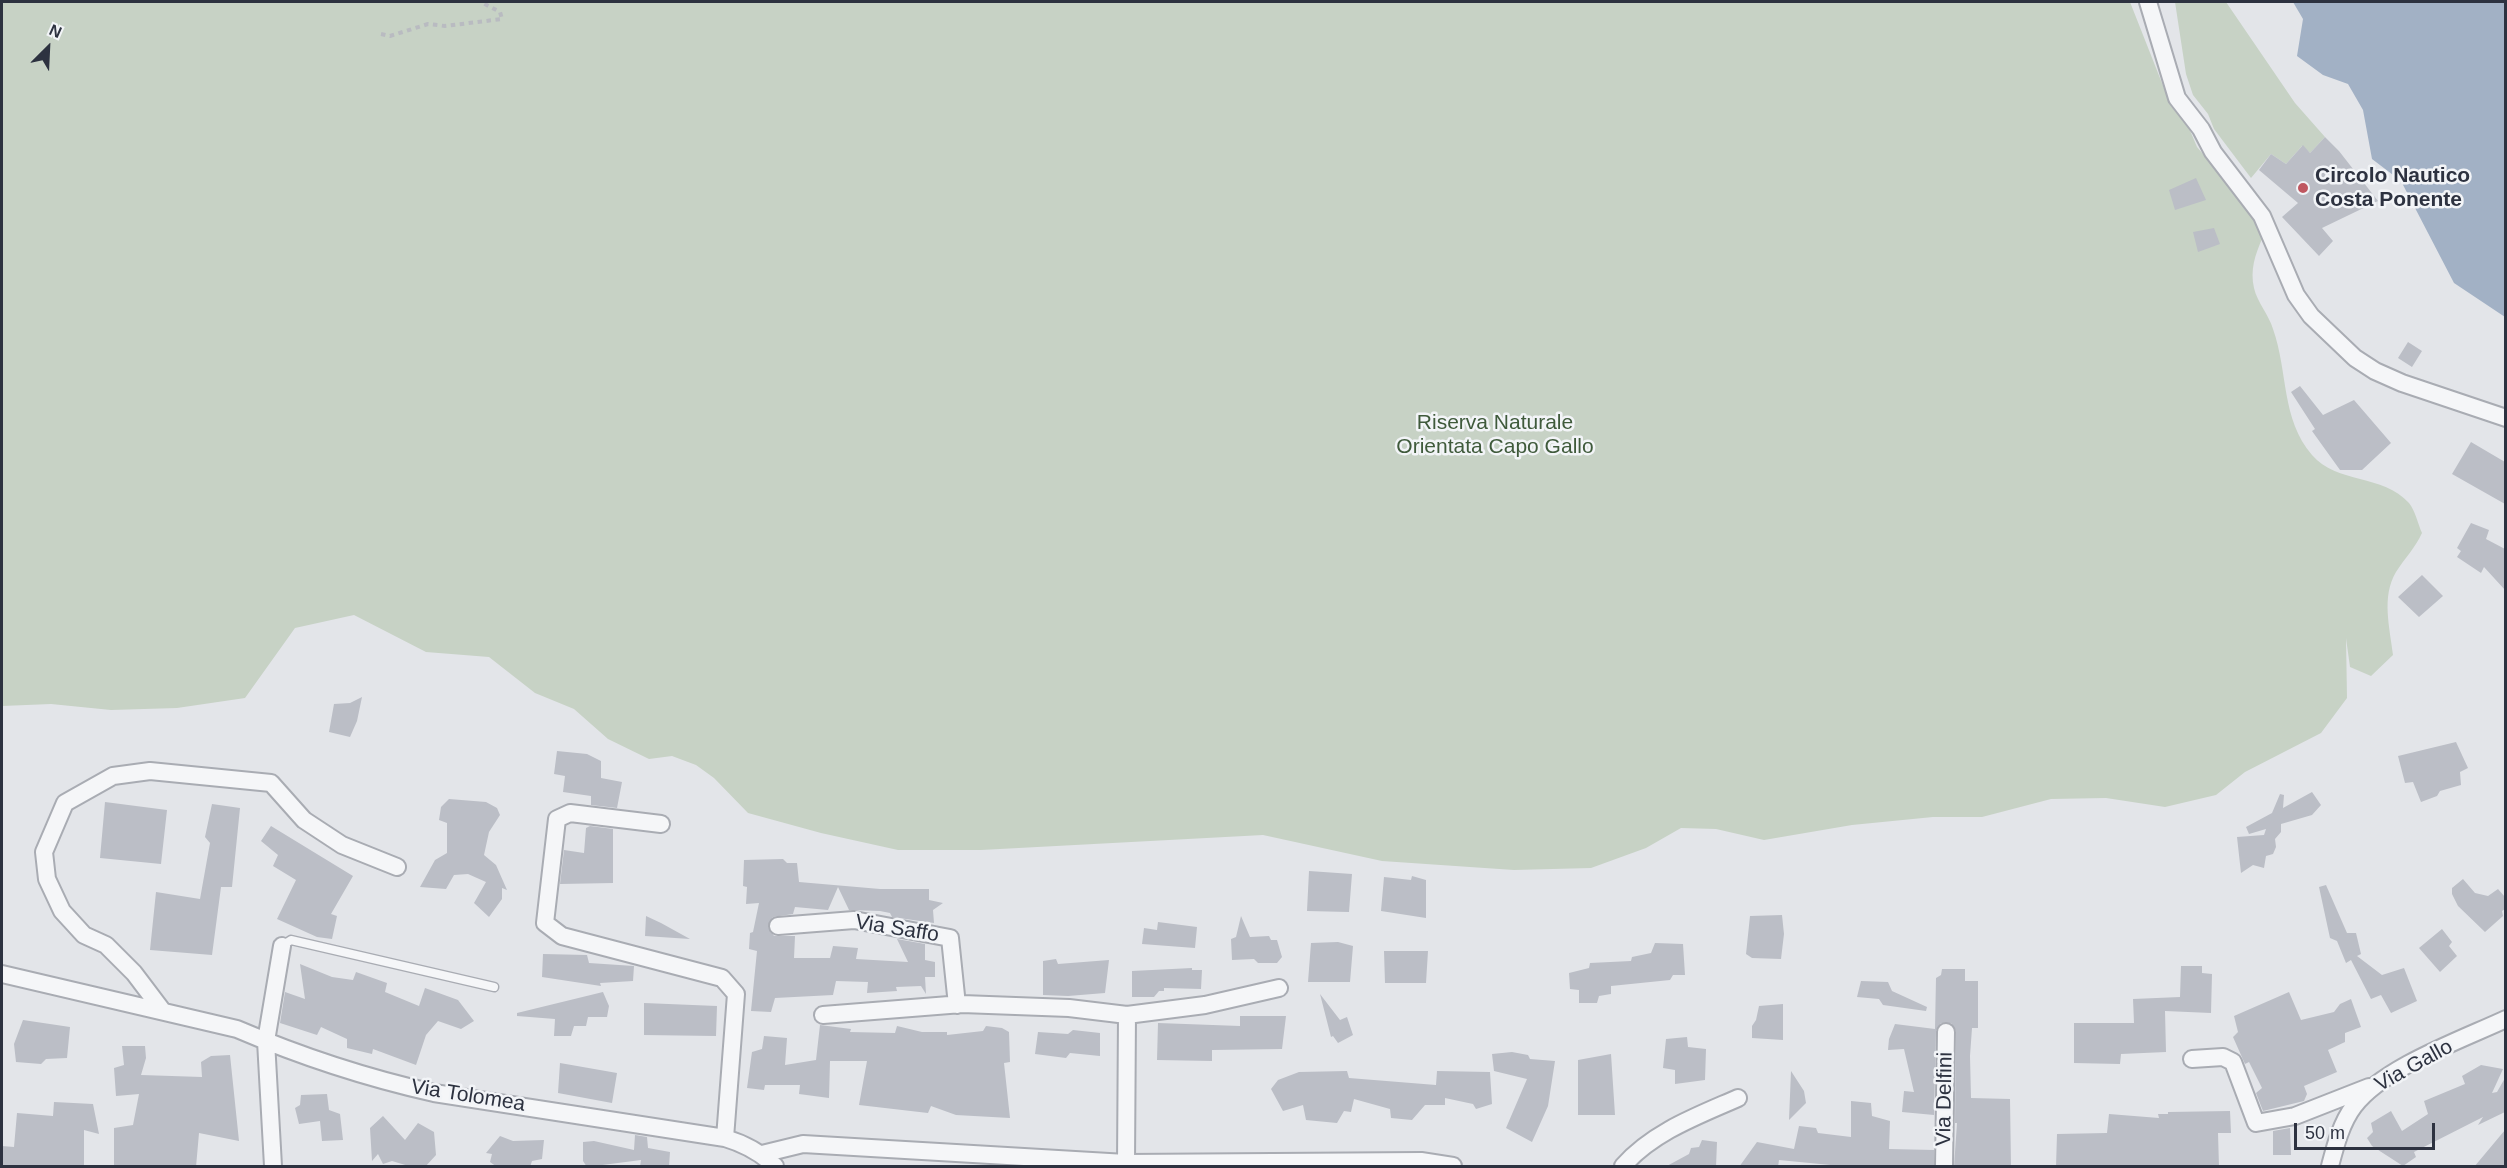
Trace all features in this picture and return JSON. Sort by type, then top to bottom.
[{"type":"street","points":[[2148,2],[2177,98],[2201,129],[2213,152],[2262,216],[2296,295],[2311,316],[2355,358],[2375,370],[2402,384],[2505,418]]},
{"type":"street","points":[[162,1010],[134,973],[106,945],[84,935],[62,911],[47,879],[44,852],[65,803],[113,776],[150,771],[271,783],[304,820],[342,845],[397,867]]},
{"type":"street","points":[[661,824],[570,813],[557,819],[545,923],[562,936],[722,978],[736,994],[725,1138]]},
{"type":"street","name":"Via Saffo","points":[[778,926],[854,920],[950,938],[957,1005]]},
{"type":"street","points":[[273,1167],[266,1041],[282,946]]},
{"type":"street","name":"Via Tolomea","points":[[2,974],[237,1029],[386,1083],[424,1091],[725,1138],[743,1143],[758,1160],[775,1167]]},
{"type":"street","points":[[823,1015],[957,1005],[1069,1008],[1127,1015],[1205,1005],[1279,988]]},
{"type":"street","points":[[1126,1163],[1127,1015]]},
{"type":"street","name":"Via Gallo","points":[[2330,1167],[2342,1128],[2353,1107],[2375,1085],[2505,1019]]},
{"type":"street","name":"Via Delfini","points":[[1944,1167],[1946,1032]]},
{"type":"street","points":[[2192,1059],[2223,1057],[2233,1062],[2256,1123],[2315,1109],[2375,1085]]},
{"type":"street","points":[[1623,1167],[1652,1140],[1677,1125],[1738,1098]]},
{"type":"street","points":[[758,1160],[803,1144],[1126,1163],[1421,1161],[1453,1167]]},
{"type":"lane","points":[[282,946],[291,940],[494,987]]},
{"type":"path","points":[[381,34],[390,36],[428,24],[446,26],[502,19],[500,12],[481,2]]},
{"type":"green space","name":"Riserva Naturale Orientata Capo Gallo","points":[[2,2],[2130,2],[2171,106],[2189,128],[2197,147],[2234,190],[2254,220],[2262,239],[2254,263],[2254,288],[2273,329],[2290,410],[2302,441],[2322,464],[2334,471],[2386,487],[2409,503],[2415,513],[2422,533],[2396,572],[2389,592],[2388,613],[2393,655],[2371,676],[2350,667],[2346,638],[2347,698],[2321,733],[2245,772],[2216,795],[2165,807],[2106,798],[2051,799],[1982,817],[1933,817],[1852,825],[1764,840],[1716,829],[1681,828],[1646,848],[1591,868],[1514,870],[1382,861],[1263,835],[981,850],[898,850],[821,833],[748,813],[714,778],[696,765],[672,756],[649,759],[608,739],[574,709],[535,693],[489,657],[426,652],[354,615],[295,628],[245,698],[177,708],[111,710],[51,704],[2,706]]},
{"type":"green space","points":[[2175,2],[2226,2],[2295,103],[2325,137],[2310,153],[2302,146],[2286,164],[2271,154],[2251,178],[2214,129],[2208,114],[2193,95],[2186,74]]},
{"type":"water","points":[[2293,2],[2505,2],[2505,317],[2454,283],[2401,181],[2372,159],[2363,110],[2348,84],[2323,75],[2297,56],[2303,19]]},
{"type":"building","points":[[2325,137],[2339,151],[2378,201],[2322,228],[2333,241],[2319,256],[2282,217],[2298,203],[2259,170],[2271,154],[2286,164],[2303,145],[2310,153]]},
{"type":"building","points":[[2196,178],[2206,200],[2175,210],[2169,190]]},
{"type":"building","points":[[2214,228],[2220,244],[2198,252],[2193,232]]},
{"type":"building","points":[[2408,342],[2422,351],[2412,367],[2398,358]]},
{"type":"building","points":[[2300,386],[2323,415],[2354,400],[2391,443],[2362,470],[2340,470],[2312,431],[2315,429],[2291,392]]},
{"type":"building","points":[[2471,442],[2505,462],[2505,504],[2452,474]]},
{"type":"building","points":[[2471,523],[2489,530],[2486,539],[2505,549],[2505,590],[2484,567],[2481,573],[2457,557],[2461,551],[2457,548]]},
{"type":"building","points":[[2422,575],[2443,596],[2419,617],[2398,597]]},
{"type":"building","points":[[362,697],[357,721],[350,737],[329,732],[334,704],[350,703]]},
{"type":"building","points":[[2456,742],[2468,768],[2460,772],[2461,785],[2440,791],[2437,796],[2421,802],[2413,782],[2405,783],[2398,756]]},
{"type":"building","points":[[557,751],[587,754],[601,761],[601,778],[622,782],[617,808],[591,805],[591,796],[563,792],[565,776],[554,774]]},
{"type":"building","points":[[2312,792],[2321,805],[2312,815],[2281,824],[2281,832],[2275,839],[2276,847],[2273,854],[2266,856],[2264,868],[2253,865],[2241,873],[2237,837],[2264,835],[2266,829],[2249,834],[2246,827],[2272,813],[2280,794],[2284,795],[2283,808]]},
{"type":"building","points":[[449,799],[486,802],[497,808],[500,815],[489,832],[484,855],[496,865],[507,890],[502,888],[502,899],[489,917],[474,903],[486,882],[468,874],[454,875],[446,889],[420,887],[435,860],[447,853],[447,823],[439,820],[441,807]]},
{"type":"building","points":[[105,802],[167,810],[161,864],[100,858]]},
{"type":"building","points":[[212,804],[240,808],[232,887],[221,887],[212,955],[150,950],[156,892],[200,899],[210,843],[205,837]]},
{"type":"building","points":[[271,826],[353,876],[331,914],[337,916],[332,939],[317,937],[277,919],[296,880],[273,866],[278,855],[261,841]]},
{"type":"building","points":[[590,826],[613,829],[613,883],[560,884],[564,850],[584,853],[586,828]]},
{"type":"building","points":[[783,859],[787,863],[797,863],[799,882],[880,889],[929,889],[929,900],[943,903],[933,910],[934,923],[892,917],[890,913],[880,911],[849,910],[838,887],[828,910],[795,907],[793,914],[773,917],[768,926],[774,936],[795,936],[794,958],[830,958],[833,946],[858,948],[856,959],[908,962],[897,939],[925,944],[925,960],[935,962],[935,977],[925,977],[926,994],[921,986],[896,987],[897,991],[867,993],[868,982],[836,981],[833,995],[775,998],[771,1012],[751,1011],[757,951],[749,949],[750,933],[753,932],[759,903],[746,904],[747,887],[743,886],[744,860]]},
{"type":"building","points":[[1309,871],[1352,874],[1349,912],[1307,911]]},
{"type":"building","points":[[1412,876],[1426,880],[1426,918],[1381,911],[1384,877],[1411,880]]},
{"type":"building","points":[[2463,879],[2475,893],[2488,896],[2498,889],[2505,897],[2503,916],[2485,932],[2458,906],[2452,894],[2452,888]]},
{"type":"building","points":[[2326,885],[2347,933],[2356,933],[2361,954],[2357,956],[2382,975],[2404,968],[2417,1001],[2391,1013],[2381,995],[2371,999],[2351,960],[2346,963],[2337,941],[2330,938],[2319,887]]},
{"type":"building","points":[[1782,915],[1784,934],[1781,959],[1752,958],[1746,954],[1750,916]]},
{"type":"building","points":[[646,916],[661,923],[690,939],[645,936]]},
{"type":"building","points":[[1241,916],[1250,937],[1269,936],[1271,940],[1277,940],[1282,957],[1277,963],[1258,963],[1254,959],[1232,960],[1231,939],[1236,937]]},
{"type":"building","points":[[1158,922],[1197,927],[1195,948],[1142,944],[1144,928],[1157,930]]},
{"type":"building","points":[[2442,929],[2452,942],[2449,946],[2457,956],[2440,972],[2419,948]]},
{"type":"building","points":[[1338,942],[1353,946],[1350,982],[1308,982],[1311,943]]},
{"type":"building","points":[[1655,943],[1683,944],[1685,975],[1673,975],[1670,980],[1611,986],[1611,994],[1599,996],[1597,1003],[1579,1003],[1579,990],[1570,989],[1569,973],[1589,968],[1590,963],[1631,961],[1632,957],[1651,953]]},
{"type":"building","points":[[1384,951],[1428,951],[1426,983],[1385,983]]},
{"type":"building","points":[[543,954],[587,955],[589,963],[634,966],[633,981],[600,983],[601,986],[542,977]]},
{"type":"building","points":[[1056,959],[1058,964],[1109,960],[1105,993],[1068,996],[1043,995],[1043,961]]},
{"type":"building","points":[[300,964],[332,977],[353,980],[356,972],[387,983],[385,992],[419,1006],[425,988],[458,1000],[474,1021],[461,1029],[438,1021],[426,1035],[416,1065],[373,1049],[372,1054],[347,1048],[347,1039],[321,1027],[317,1035],[280,1023],[285,992],[305,999]]},
{"type":"building","points":[[2181,966],[2202,966],[2202,973],[2212,974],[2211,1013],[2165,1011],[2166,1052],[2121,1054],[2120,1064],[2074,1063],[2074,1023],[2134,1023],[2133,999],[2180,997]]},
{"type":"building","points":[[1192,968],[1192,970],[1202,970],[1201,989],[1164,988],[1164,991],[1159,991],[1154,997],[1132,997],[1132,971]]},
{"type":"building","points":[[1942,969],[1965,969],[1965,981],[1978,981],[1978,1028],[1972,1028],[1970,1056],[1971,1098],[2010,1099],[2011,1167],[1954,1167],[1957,1123],[1955,1123],[1956,1032],[1951,1023],[1941,1023],[1936,1031],[1934,1115],[1902,1112],[1904,1091],[1914,1092],[1904,1049],[1888,1050],[1889,1039],[1895,1024],[1935,1029],[1936,978],[1941,975]]},
{"type":"building","points":[[1861,981],[1888,982],[1892,991],[1927,1007],[1926,1011],[1883,1005],[1879,999],[1857,997]]},
{"type":"building","points":[[603,992],[609,1006],[607,1017],[588,1017],[586,1026],[574,1026],[571,1036],[554,1036],[555,1019],[517,1016],[517,1013]]},
{"type":"building","points":[[2289,992],[2301,1020],[2334,1012],[2340,1004],[2351,999],[2361,1027],[2345,1033],[2345,1042],[2328,1050],[2337,1072],[2304,1086],[2307,1094],[2304,1101],[2263,1111],[2256,1093],[2262,1088],[2249,1062],[2245,1064],[2233,1037],[2238,1032],[2234,1016]]},
{"type":"building","points":[[1320,994],[1340,1020],[1347,1017],[1353,1035],[1338,1043],[1333,1036],[1331,1037]]},
{"type":"building","points":[[644,1003],[717,1006],[716,1036],[644,1035]]},
{"type":"building","points":[[1783,1004],[1783,1040],[1752,1038],[1752,1026],[1759,1006]]},
{"type":"building","points":[[1240,1016],[1286,1016],[1282,1049],[1212,1050],[1212,1061],[1157,1060],[1158,1023],[1240,1026]]},
{"type":"building","points":[[23,1020],[70,1027],[67,1058],[46,1059],[41,1064],[16,1062],[14,1044]]},
{"type":"building","points":[[820,1025],[851,1029],[850,1032],[895,1033],[897,1026],[922,1032],[947,1032],[947,1035],[983,1031],[986,1026],[1002,1028],[1009,1032],[1010,1062],[1004,1063],[1010,1118],[956,1115],[931,1106],[928,1113],[859,1105],[867,1061],[830,1061],[829,1098],[799,1094],[800,1085],[765,1085],[764,1090],[747,1088],[752,1052],[762,1049],[764,1036],[787,1038],[785,1065],[816,1060]]},
{"type":"building","points":[[1073,1030],[1100,1033],[1100,1056],[1070,1053],[1066,1058],[1035,1054],[1038,1032],[1068,1034]]},
{"type":"building","points":[[1687,1037],[1688,1047],[1706,1049],[1705,1080],[1675,1084],[1675,1070],[1663,1068],[1666,1039]]},
{"type":"building","points":[[122,1046],[145,1046],[146,1058],[141,1075],[202,1077],[201,1062],[211,1056],[230,1055],[239,1141],[199,1133],[196,1167],[114,1167],[114,1128],[133,1125],[139,1094],[116,1096],[114,1068],[124,1065]]},
{"type":"building","points":[[1512,1052],[1528,1055],[1530,1059],[1555,1061],[1548,1106],[1532,1142],[1506,1128],[1527,1079],[1494,1071],[1492,1054]]},
{"type":"building","points":[[1611,1054],[1615,1115],[1578,1115],[1578,1060]]},
{"type":"building","points":[[560,1063],[617,1073],[612,1103],[558,1093]]},
{"type":"building","points":[[2481,1065],[2503,1069],[2492,1093],[2497,1092],[2505,1078],[2505,1112],[2478,1125],[2483,1117],[2414,1152],[2416,1157],[2403,1166],[2372,1146],[2367,1138],[2373,1132],[2371,1123],[2391,1111],[2402,1131],[2428,1114],[2424,1101],[2465,1084],[2462,1076]]},
{"type":"building","points":[[1347,1071],[1349,1078],[1436,1085],[1437,1071],[1490,1072],[1492,1104],[1476,1109],[1473,1104],[1445,1098],[1445,1105],[1425,1105],[1412,1120],[1391,1118],[1390,1109],[1354,1099],[1351,1112],[1344,1111],[1337,1123],[1306,1120],[1303,1105],[1283,1111],[1271,1089],[1278,1080],[1299,1072]]},
{"type":"building","points":[[1791,1071],[1804,1091],[1806,1103],[1789,1120]]},
{"type":"building","points":[[327,1094],[329,1110],[340,1114],[343,1140],[322,1141],[320,1121],[299,1124],[295,1108],[300,1105],[301,1095]]},
{"type":"building","points":[[1851,1101],[1871,1103],[1872,1116],[1890,1121],[1889,1149],[1934,1150],[1934,1167],[1851,1167],[1779,1160],[1778,1167],[1739,1167],[1757,1142],[1794,1149],[1799,1126],[1816,1128],[1818,1133],[1851,1137]]},
{"type":"building","points":[[54,1102],[93,1104],[99,1134],[84,1130],[84,1167],[2,1167],[2,1146],[14,1147],[17,1113],[53,1116]]},
{"type":"building","points":[[2230,1111],[2231,1133],[2218,1133],[2219,1167],[2056,1167],[2057,1134],[2107,1133],[2109,1114],[2159,1118],[2158,1114],[2168,1114],[2168,1112]]},
{"type":"building","points":[[383,1116],[405,1140],[418,1123],[434,1132],[436,1155],[425,1167],[412,1167],[392,1161],[383,1164],[378,1154],[372,1161],[370,1128]]},
{"type":"building","points":[[2290,1128],[2291,1155],[2273,1155],[2273,1131]]},
{"type":"building","points":[[2505,1130],[2505,1167],[2474,1167]]},
{"type":"building","points":[[635,1135],[647,1137],[648,1148],[670,1152],[669,1167],[640,1167],[641,1160],[587,1167],[583,1161],[583,1142],[594,1141],[634,1150]]},
{"type":"building","points":[[500,1136],[513,1141],[544,1140],[542,1159],[532,1161],[530,1167],[497,1167],[490,1162],[492,1154],[486,1153]]},
{"type":"building","points":[[1702,1140],[1717,1142],[1716,1167],[1665,1167],[1689,1154],[1691,1148],[1699,1147]]},
{"type":"place","name":"Circolo Nautico Costa Ponente","points":[[2303,188]]}]
